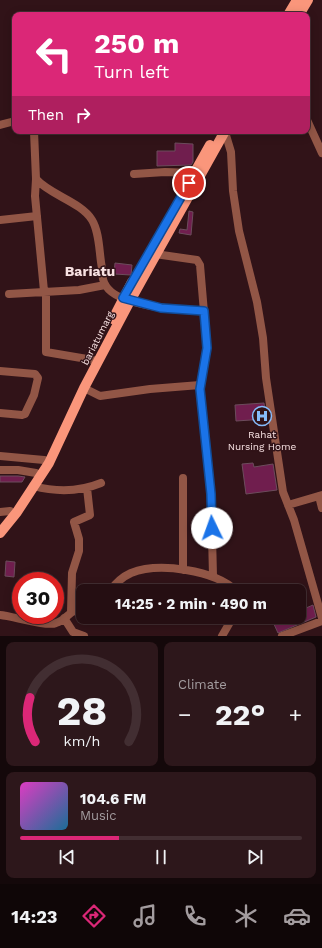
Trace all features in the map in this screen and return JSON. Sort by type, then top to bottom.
[{"type":"main road","points":[[290,12],[297,0]]},
{"type":"main road","points":[[301,12],[308,0]]},
{"type":"main road","name":"bariatumarg","points":[[0,524],[5,511],[36,473],[44,460],[93,360],[194,173],[221,134]]},
{"type":"main road","name":"bariatumarg","points":[[0,533],[17,512],[49,462],[126,300],[155,254],[221,134]]},
{"type":"street","points":[[0,125],[12,122]]},
{"type":"street","points":[[310,127],[322,153]]},
{"type":"street","points":[[34,134],[35,190],[45,291],[46,352],[93,360]]},
{"type":"street","points":[[224,134],[231,152],[233,191],[238,231],[257,302],[263,338],[266,378],[283,492],[320,601],[322,620],[282,636]]},
{"type":"street","points":[[134,174],[165,172],[194,173]]},
{"type":"street","points":[[36,178],[84,212],[92,220],[96,230],[105,285],[111,292],[126,300],[161,308],[204,311]]},
{"type":"street","points":[[0,220],[37,216]]},
{"type":"street","points":[[155,254],[199,262],[207,348],[200,386],[211,494],[213,576]]},
{"type":"street","points":[[9,294],[79,290],[105,285]]},
{"type":"street","points":[[0,371],[35,374],[38,377],[34,396],[25,414],[0,413]]},
{"type":"street","points":[[84,388],[100,396],[150,389],[200,386]]},
{"type":"street","points":[[0,456],[44,460]]},
{"type":"street","points":[[0,470],[18,470],[36,473]]},
{"type":"street","points":[[183,478],[183,570]]},
{"type":"street","points":[[33,486],[52,490],[87,488],[101,483]]},
{"type":"street","points":[[71,612],[72,573],[79,551],[79,537],[74,522],[90,515],[87,488]]},
{"type":"street","points":[[288,505],[320,496],[322,508]]},
{"type":"street","points":[[117,584],[124,577],[137,571],[170,569],[213,576],[229,584]]},
{"type":"street","points":[[76,609],[64,618],[75,634],[84,636]]},
{"type":"street","points":[[0,614],[12,616]]},
{"type":"street","points":[[222,636],[229,624]]},
{"type":"street","points":[[65,636],[70,628]]},
{"type":"building","points":[[175,143],[193,144],[193,162],[191,165],[157,166],[157,151],[175,151]]},
{"type":"building","points":[[189,211],[193,212],[191,235],[179,233],[180,229],[187,230]]},
{"type":"building","points":[[115,263],[132,265],[131,275],[114,274]]},
{"type":"building","points":[[264,403],[266,419],[236,421],[235,405]]},
{"type":"building","points":[[253,463],[254,467],[273,464],[277,490],[246,494],[242,464]]},
{"type":"building","points":[[0,476],[25,477],[22,482],[0,482]]},
{"type":"building","points":[[6,561],[15,562],[14,572],[12,572],[12,577],[5,576]]},
{"type":"building","points":[[313,605],[316,617],[306,621],[306,608]]},
{"type":"building","points":[[274,624],[299,624],[278,633]]},
{"type":"place","name":"Rahat Nursing Home","points":[[262,416]]},
{"type":"district","name":"Bariatu","points":[[90,271]]},
{"type":"route","points":[[189,183],[123,298],[161,308],[204,311],[207,348],[206,362],[200,389],[211,494],[212,528]]}]
